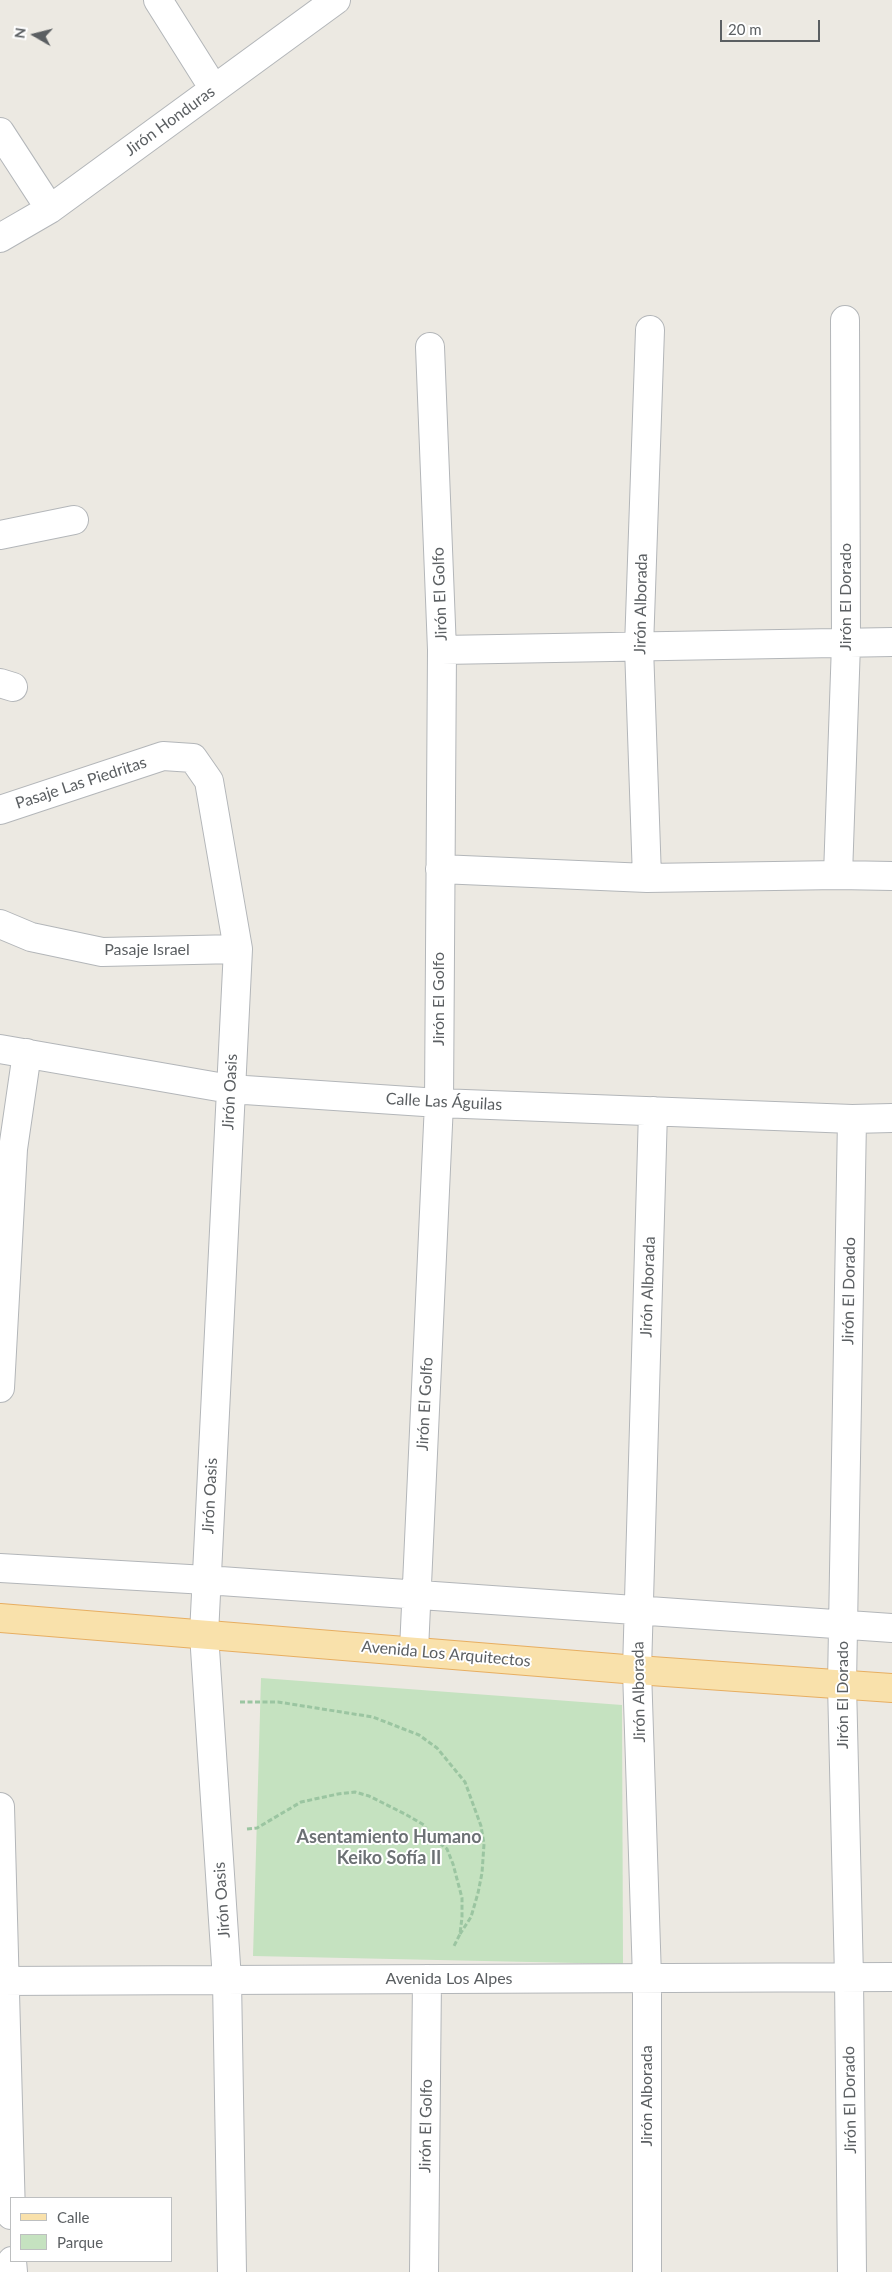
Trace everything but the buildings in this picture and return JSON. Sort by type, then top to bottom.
[{"type":"main road","name":"Avenida Los Arquitectos","points":[[0,1618],[414,1650],[637,1670],[892,1688]]},
{"type":"street","points":[[158,0],[214,89]]},
{"type":"street","name":"Jirón Honduras","points":[[0,238],[50,209],[336,0]]},
{"type":"street","points":[[0,132],[50,209]]},
{"type":"street","name":"Jirón El Dorado","points":[[838,875],[846,644],[845,320]]},
{"type":"street","name":"Jirón Alborada","points":[[647,878],[639,647],[650,330]]},
{"type":"street","name":"Jirón El Golfo","points":[[414,1650],[439,1103],[442,650],[430,347]]},
{"type":"street","points":[[0,535],[74,520]]},
{"type":"street","points":[[442,650],[892,642]]},
{"type":"street","name":"Pasaje Las Piedritas","points":[[0,810],[162,756]]},
{"type":"street","name":"Jirón Oasis","points":[[162,756],[193,758],[209,781],[238,949],[204,1634],[227,1980],[232,2272]]},
{"type":"street","points":[[440,869],[647,878],[892,876]]},
{"type":"street","name":"Pasaje Israel","points":[[0,924],[31,937],[102,952],[238,949]]},
{"type":"street","name":"Calle Las Águilas","points":[[0,1049],[230,1089],[439,1103],[852,1119],[892,1118]]},
{"type":"street","points":[[0,1388],[7,1141],[27,1053]]},
{"type":"street","name":"Jirón Alborada","points":[[647,2272],[647,1978],[637,1670],[654,1111]]},
{"type":"street","name":"Jirón El Dorado","points":[[852,1119],[842,1684],[849,1977],[852,2272]]},
{"type":"street","points":[[0,1568],[417,1594],[892,1628]]},
{"type":"street","points":[[0,1807],[3,1982],[10,2197]]},
{"type":"street","name":"Avenida Los Alpes","points":[[3,1982],[892,1977]]},
{"type":"street","name":"Jirón El Golfo","points":[[424,2272],[436,1979]]},
{"type":"path","points":[[208,1700],[278,1702],[373,1717],[419,1735],[437,1748],[465,1782],[481,1826],[484,1844],[482,1873],[471,1917],[444,1960],[436,1979]]},
{"type":"path","points":[[217,1830],[257,1828],[301,1802],[355,1792],[369,1796],[424,1825],[430,1836],[447,1849],[462,1898],[460,1934]]},
{"type":"green space","points":[[261,1678],[622,1705],[623,1964],[253,1956]]},
{"type":"district","name":"Asentamiento Humano Keiko Sofía II","points":[[389,1847]]}]
